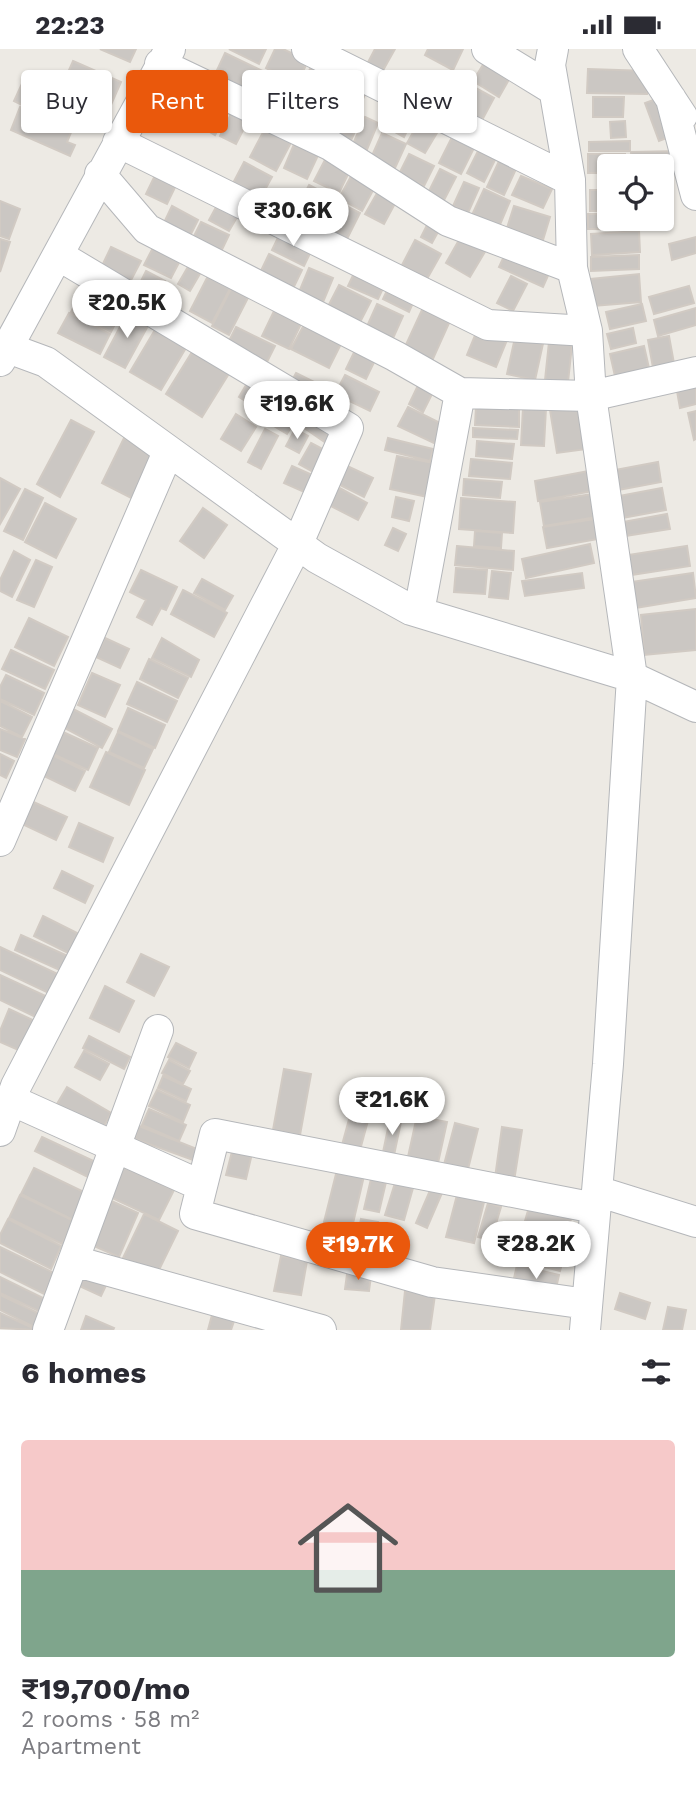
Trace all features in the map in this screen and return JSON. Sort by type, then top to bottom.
[{"type":"street","points":[[307,49],[570,180]]},
{"type":"street","points":[[486,49],[554,90]]},
{"type":"street","points":[[553,49],[550,65],[570,180],[572,268],[587,331],[592,395],[632,677],[596,1199],[586,1317],[432,1282],[195,1214],[215,1134],[596,1199],[696,1222]]},
{"type":"street","points":[[638,49],[687,123],[696,128]]},
{"type":"street","points":[[572,268],[448,221],[330,145],[165,56],[3,351],[46,362],[317,558],[419,612],[632,677],[696,707]]},
{"type":"street","points":[[671,99],[696,195]]},
{"type":"street","points":[[118,142],[488,325],[587,331]]},
{"type":"street","points":[[100,174],[147,229],[460,393],[592,395],[696,372]]},
{"type":"street","points":[[0,1131],[9,1088],[298,543],[348,428],[58,255]]},
{"type":"street","points":[[419,612],[460,393]]},
{"type":"street","points":[[0,841],[168,452]]},
{"type":"street","points":[[48,1330],[158,1030]]},
{"type":"street","points":[[9,1088],[117,1147],[202,1186]]},
{"type":"street","points":[[74,1261],[321,1330]]},
{"type":"building","points":[[100,49],[136,49],[130,62]]},
{"type":"building","points":[[229,49],[266,49],[259,64]]},
{"type":"building","points":[[275,49],[283,49],[308,61],[304,70],[266,68]]},
{"type":"building","points":[[375,49],[395,49],[383,70],[378,70],[378,72],[366,66]]},
{"type":"building","points":[[428,49],[463,49],[453,70],[425,55]]},
{"type":"building","points":[[225,53],[260,70],[242,70],[242,98],[228,91],[228,70],[217,70]]},
{"type":"building","points":[[315,60],[333,70],[309,70]]},
{"type":"building","points":[[486,60],[511,76],[499,97],[477,83],[477,75]]},
{"type":"building","points":[[73,61],[94,70],[69,70]]},
{"type":"building","points":[[588,69],[648,71],[647,94],[587,93]]},
{"type":"building","points":[[112,78],[121,82],[112,103]]},
{"type":"building","points":[[21,86],[21,104],[14,101]]},
{"type":"building","points":[[477,89],[494,98],[480,124],[477,122]]},
{"type":"building","points":[[664,96],[677,134],[659,141],[645,103]]},
{"type":"building","points":[[593,97],[624,97],[623,117],[593,117]]},
{"type":"building","points":[[235,106],[242,110],[242,132],[236,144],[220,136],[222,133],[228,133],[228,120]]},
{"type":"building","points":[[20,107],[21,133],[71,133],[67,142],[75,145],[70,156],[11,130]]},
{"type":"building","points":[[365,117],[378,123],[366,152],[352,146],[358,133],[364,133]]},
{"type":"building","points":[[625,121],[626,137],[611,138],[610,122]]},
{"type":"building","points":[[263,133],[287,133],[294,137],[276,171],[250,157]]},
{"type":"building","points":[[323,133],[354,133],[349,145]]},
{"type":"building","points":[[382,133],[406,144],[395,168],[371,158]]},
{"type":"building","points":[[413,133],[437,133],[425,153],[407,143]]},
{"type":"building","points":[[454,133],[476,144],[461,174],[439,163]]},
{"type":"building","points":[[297,137],[321,149],[307,179],[284,168]]},
{"type":"building","points":[[630,141],[630,151],[589,151],[589,142]]},
{"type":"building","points":[[478,151],[495,160],[484,182],[467,173]]},
{"type":"building","points":[[679,151],[682,167],[674,167],[674,154],[631,152]]},
{"type":"building","points":[[328,154],[352,166],[339,193],[314,181]]},
{"type":"building","points":[[409,154],[434,166],[424,186],[399,174]]},
{"type":"building","points":[[588,154],[597,154],[597,173],[588,173]]},
{"type":"building","points":[[499,161],[516,169],[504,195],[487,187]]},
{"type":"building","points":[[244,162],[272,177],[260,199],[232,185]]},
{"type":"building","points":[[159,167],[180,177],[167,204],[146,194]]},
{"type":"building","points":[[355,169],[378,181],[362,211],[339,198]]},
{"type":"building","points":[[440,169],[456,177],[443,202],[428,193]]},
{"type":"building","points":[[521,176],[552,189],[543,208],[512,195]]},
{"type":"building","points":[[464,182],[479,188],[468,213],[453,206]]},
{"type":"building","points":[[309,185],[330,196],[313,227],[293,216]]},
{"type":"building","points":[[380,188],[398,198],[384,224],[365,214]]},
{"type":"building","points":[[484,189],[510,201],[499,227],[472,215]]},
{"type":"building","points":[[590,190],[597,190],[597,211],[590,211]]},
{"type":"building","points":[[222,196],[243,207],[229,231],[209,220]]},
{"type":"building","points":[[0,201],[20,209],[9,239],[0,236]]},
{"type":"building","points":[[336,201],[360,213],[347,239],[323,228]]},
{"type":"building","points":[[172,206],[198,220],[186,244],[160,231]]},
{"type":"building","points":[[514,206],[550,217],[543,240],[507,228]]},
{"type":"building","points":[[588,214],[597,214],[597,229],[588,229]]},
{"type":"building","points":[[432,215],[444,221],[432,243],[421,237]]},
{"type":"building","points":[[201,222],[229,235],[218,258],[190,244]]},
{"type":"building","points":[[282,229],[314,245],[304,266],[272,250]]},
{"type":"building","points":[[464,231],[489,245],[470,277],[446,263]]},
{"type":"building","points":[[639,231],[640,252],[592,255],[591,234]]},
{"type":"building","points":[[696,237],[696,253],[672,260],[669,244]]},
{"type":"building","points":[[0,239],[10,242],[0,272]]},
{"type":"building","points":[[157,240],[184,253],[171,278],[144,265]]},
{"type":"building","points":[[415,240],[441,254],[427,279],[402,265]]},
{"type":"building","points":[[111,247],[141,261],[128,286],[99,272]]},
{"type":"building","points":[[506,252],[550,271],[543,287],[499,267]]},
{"type":"building","points":[[269,254],[302,270],[290,295],[257,279]]},
{"type":"building","points":[[639,255],[639,269],[591,271],[591,257]]},
{"type":"building","points":[[193,258],[205,265],[190,291],[178,284]]},
{"type":"building","points":[[309,268],[333,278],[321,307],[297,297]]},
{"type":"building","points":[[356,269],[386,282],[378,299],[348,286]]},
{"type":"building","points":[[211,270],[234,281],[212,323],[190,311]]},
{"type":"building","points":[[146,271],[165,281],[155,300],[136,291]]},
{"type":"building","points":[[639,274],[641,302],[593,306],[591,279]]},
{"type":"building","points":[[511,276],[527,284],[513,311],[497,303]]},
{"type":"building","points":[[88,278],[128,299],[111,332],[71,312]]},
{"type":"building","points":[[391,282],[417,294],[409,312],[383,299]]},
{"type":"building","points":[[234,283],[251,292],[229,335],[212,326]]},
{"type":"building","points":[[339,285],[371,301],[355,332],[323,316]]},
{"type":"building","points":[[689,286],[694,303],[654,314],[649,297]]},
{"type":"building","points":[[427,299],[454,312],[432,361],[404,349]]},
{"type":"building","points":[[377,304],[403,316],[390,345],[364,333]]},
{"type":"building","points":[[642,304],[646,321],[610,329],[606,312]]},
{"type":"building","points":[[696,308],[696,325],[658,336],[654,320]]},
{"type":"building","points":[[274,311],[301,324],[289,349],[262,336]]},
{"type":"building","points":[[128,312],[149,324],[125,368],[104,357]]},
{"type":"building","points":[[69,313],[110,334],[100,354],[58,333]]},
{"type":"building","points":[[307,319],[344,338],[329,368],[291,349]]},
{"type":"building","points":[[159,323],[190,341],[161,390],[130,372]]},
{"type":"building","points":[[236,327],[275,346],[263,370],[224,351]]},
{"type":"building","points":[[478,328],[507,340],[496,367],[467,355]]},
{"type":"building","points":[[633,328],[636,343],[611,349],[607,334]]},
{"type":"building","points":[[516,333],[544,339],[535,380],[507,374]]},
{"type":"building","points":[[669,336],[675,369],[654,373],[648,340]]},
{"type":"building","points":[[359,342],[379,352],[366,379],[346,369]]},
{"type":"building","points":[[549,342],[572,345],[568,382],[545,380]]},
{"type":"building","points":[[197,344],[233,367],[202,417],[166,394]]},
{"type":"building","points":[[644,346],[651,377],[617,385],[610,354]]},
{"type":"building","points":[[296,373],[320,385],[312,398],[289,386]]},
{"type":"building","points":[[252,375],[268,385],[255,407],[239,397]]},
{"type":"building","points":[[345,375],[379,392],[370,411],[335,394]]},
{"type":"building","points":[[421,379],[436,386],[423,412],[409,404]]},
{"type":"building","points":[[696,387],[696,404],[680,408],[677,391]]},
{"type":"building","points":[[270,388],[280,394],[267,416],[257,410]]},
{"type":"building","points":[[282,395],[303,407],[287,434],[267,422]]},
{"type":"building","points":[[581,405],[587,449],[557,453],[550,410]]},
{"type":"building","points":[[476,406],[519,408],[519,427],[475,425]]},
{"type":"building","points":[[408,407],[446,426],[438,445],[398,426]]},
{"type":"building","points":[[523,408],[546,408],[544,446],[521,445]]},
{"type":"building","points":[[310,411],[339,430],[329,445],[300,425]]},
{"type":"building","points":[[696,411],[696,439],[694,440],[688,413]]},
{"type":"building","points":[[236,414],[256,427],[241,451],[221,439]]},
{"type":"building","points":[[71,420],[94,432],[60,497],[37,484]]},
{"type":"building","points":[[473,428],[518,430],[517,439],[473,437]]},
{"type":"building","points":[[265,429],[278,436],[261,469],[248,462]]},
{"type":"building","points":[[295,429],[308,436],[299,453],[286,446]]},
{"type":"building","points":[[124,438],[159,455],[137,501],[102,483]]},
{"type":"building","points":[[388,438],[433,449],[430,461],[385,450]]},
{"type":"building","points":[[477,441],[514,444],[512,459],[476,456]]},
{"type":"building","points":[[311,443],[330,453],[319,475],[299,464]]},
{"type":"building","points":[[397,456],[444,465],[437,499],[390,489]]},
{"type":"building","points":[[471,459],[512,463],[510,479],[469,476]]},
{"type":"building","points":[[658,462],[661,482],[618,490],[615,470]]},
{"type":"building","points":[[345,465],[373,478],[364,497],[336,483]]},
{"type":"building","points":[[292,466],[319,478],[311,495],[284,483]]},
{"type":"building","points":[[589,471],[593,491],[538,501],[535,481]]},
{"type":"building","points":[[0,478],[20,489],[0,524]]},
{"type":"building","points":[[464,479],[502,482],[500,498],[463,495]]},
{"type":"building","points":[[334,485],[367,503],[358,520],[325,503]]},
{"type":"building","points":[[662,488],[666,510],[622,518],[619,496]]},
{"type":"building","points":[[25,489],[43,498],[23,540],[4,531]]},
{"type":"building","points":[[593,494],[597,517],[544,526],[540,502]]},
{"type":"building","points":[[396,497],[414,501],[409,521],[392,517]]},
{"type":"building","points":[[461,498],[515,502],[513,533],[459,529]]},
{"type":"building","points":[[45,503],[76,519],[56,558],[25,542]]},
{"type":"building","points":[[203,508],[227,525],[204,558],[180,541]]},
{"type":"building","points":[[667,514],[670,529],[625,536],[623,522]]},
{"type":"building","points":[[595,519],[598,539],[547,548],[543,527]]},
{"type":"building","points":[[393,528],[406,534],[398,551],[385,545]]},
{"type":"building","points":[[475,531],[502,533],[501,548],[474,546]]},
{"type":"building","points":[[590,544],[594,563],[526,578],[522,559]]},
{"type":"building","points":[[457,546],[514,551],[513,570],[455,565]]},
{"type":"building","points":[[687,546],[690,566],[631,575],[628,555]]},
{"type":"building","points":[[14,551],[30,560],[12,597],[0,591],[0,580]]},
{"type":"building","points":[[36,560],[52,567],[34,607],[17,600]]},
{"type":"building","points":[[456,568],[487,570],[485,594],[454,592]]},
{"type":"building","points":[[141,570],[177,587],[166,610],[161,608],[152,625],[137,617],[146,600],[130,592]]},
{"type":"building","points":[[492,571],[511,573],[508,599],[489,597]]},
{"type":"building","points":[[582,573],[584,588],[525,596],[522,581]]},
{"type":"building","points":[[693,573],[696,598],[635,608],[631,582]]},
{"type":"building","points":[[202,579],[233,596],[225,610],[194,593]]},
{"type":"building","points":[[183,590],[227,613],[214,637],[171,614]]},
{"type":"building","points":[[696,609],[696,650],[644,655],[641,615]]},
{"type":"building","points":[[29,618],[68,637],[54,666],[15,647]]},
{"type":"building","points":[[105,638],[129,649],[120,668],[96,657]]},
{"type":"building","points":[[162,638],[199,660],[191,677],[152,658]]},
{"type":"building","points":[[11,650],[54,670],[45,689],[2,669]]},
{"type":"building","points":[[149,659],[188,678],[178,698],[140,679]]},
{"type":"building","points":[[92,673],[120,685],[105,717],[78,705]]},
{"type":"building","points":[[6,675],[44,693],[34,715],[0,699],[0,687]]},
{"type":"building","points":[[137,682],[177,701],[167,722],[127,704]]},
{"type":"building","points":[[0,701],[32,717],[22,737],[0,726]]},
{"type":"building","points":[[128,708],[165,725],[155,748],[118,731]]},
{"type":"building","points":[[73,709],[112,729],[102,748],[63,727]]},
{"type":"building","points":[[0,729],[25,739],[17,757],[0,750]]},
{"type":"building","points":[[63,732],[98,748],[88,770],[53,754]]},
{"type":"building","points":[[118,732],[153,749],[144,768],[109,752]]},
{"type":"building","points":[[106,752],[145,770],[129,805],[90,787]]},
{"type":"building","points":[[0,754],[14,761],[6,778],[0,775]]},
{"type":"building","points":[[52,755],[85,771],[75,791],[42,775]]},
{"type":"building","points":[[29,800],[67,817],[56,840],[18,822]]},
{"type":"building","points":[[79,823],[113,838],[103,862],[69,847]]},
{"type":"building","points":[[62,871],[93,886],[85,903],[54,888]]},
{"type":"building","points":[[43,916],[79,934],[70,954],[34,936]]},
{"type":"building","points":[[21,935],[70,957],[64,972],[15,950]]},
{"type":"building","points":[[0,947],[64,977],[55,996],[0,970]]},
{"type":"building","points":[[141,954],[169,967],[154,996],[127,982]]},
{"type":"building","points":[[0,975],[52,999],[42,1020],[0,1000]]},
{"type":"building","points":[[105,986],[134,1001],[119,1032],[90,1018]]},
{"type":"building","points":[[9,1009],[37,1022],[23,1052],[0,1042],[0,1031]]},
{"type":"building","points":[[89,1036],[130,1057],[124,1069],[83,1048]]},
{"type":"building","points":[[176,1043],[196,1053],[189,1068],[168,1057]]},
{"type":"building","points":[[84,1051],[109,1064],[100,1080],[75,1067]]},
{"type":"building","points":[[169,1060],[190,1071],[183,1084],[162,1073]]},
{"type":"building","points":[[284,1069],[311,1074],[300,1135],[273,1130]]},
{"type":"building","points":[[163,1076],[191,1089],[186,1101],[158,1088]]},
{"type":"building","points":[[67,1087],[111,1113],[102,1130],[57,1104]]},
{"type":"building","points":[[157,1090],[190,1105],[183,1122],[149,1106]]},
{"type":"building","points":[[354,1101],[372,1106],[360,1150],[342,1145]]},
{"type":"building","points":[[149,1109],[186,1125],[179,1141],[142,1125]]},
{"type":"building","points":[[391,1114],[402,1117],[393,1160],[382,1157]]},
{"type":"building","points":[[417,1116],[447,1122],[436,1172],[406,1166]]},
{"type":"building","points":[[455,1123],[478,1129],[465,1181],[441,1176]]},
{"type":"building","points":[[139,1126],[197,1149],[193,1160],[135,1139]]},
{"type":"building","points":[[502,1127],[522,1130],[514,1181],[495,1178]]},
{"type":"building","points":[[42,1137],[102,1165],[94,1180],[35,1151]]},
{"type":"building","points":[[235,1140],[254,1145],[246,1179],[226,1175]]},
{"type":"building","points":[[126,1158],[150,1179],[174,1190],[159,1220],[108,1196]]},
{"type":"building","points":[[34,1168],[86,1193],[73,1220],[21,1194]]},
{"type":"building","points":[[337,1170],[364,1176],[347,1249],[319,1242]]},
{"type":"building","points":[[371,1179],[386,1182],[379,1212],[364,1209]]},
{"type":"building","points":[[395,1183],[413,1188],[404,1220],[385,1215]]},
{"type":"building","points":[[431,1188],[442,1193],[427,1228],[416,1223]]},
{"type":"building","points":[[20,1195],[74,1221],[62,1244],[9,1218]]},
{"type":"building","points":[[457,1195],[484,1202],[474,1243],[446,1237]]},
{"type":"building","points":[[107,1199],[138,1213],[119,1257],[87,1243]]},
{"type":"building","points":[[488,1203],[501,1207],[491,1240],[478,1237]]},
{"type":"building","points":[[529,1207],[571,1219],[563,1248],[521,1235]]},
{"type":"building","points":[[144,1214],[178,1231],[157,1274],[123,1258]]},
{"type":"building","points":[[8,1219],[61,1246],[51,1269],[0,1243],[0,1235]]},
{"type":"building","points":[[361,1219],[378,1222],[371,1253],[355,1249]]},
{"type":"building","points":[[515,1239],[565,1252],[560,1271],[510,1258]]},
{"type":"building","points":[[0,1247],[54,1273],[44,1294],[0,1272]]},
{"type":"building","points":[[281,1256],[307,1261],[301,1295],[274,1291]]},
{"type":"building","points":[[84,1265],[110,1277],[101,1296],[75,1284]]},
{"type":"building","points":[[517,1265],[559,1275],[554,1297],[512,1287]]},
{"type":"building","points":[[347,1274],[371,1276],[369,1291],[345,1289]]},
{"type":"building","points":[[0,1277],[49,1301],[43,1313],[0,1293]]},
{"type":"building","points":[[405,1291],[435,1295],[430,1330],[401,1330]]},
{"type":"building","points":[[620,1293],[650,1303],[645,1319],[615,1309]]},
{"type":"building","points":[[0,1295],[42,1315],[36,1328],[0,1310]]},
{"type":"building","points":[[668,1307],[686,1310],[682,1330],[663,1330]]},
{"type":"building","points":[[0,1313],[35,1329],[35,1330],[0,1328]]},
{"type":"building","points":[[212,1315],[234,1321],[231,1330],[208,1330]]},
{"type":"building","points":[[86,1316],[114,1328],[81,1330]]}]
